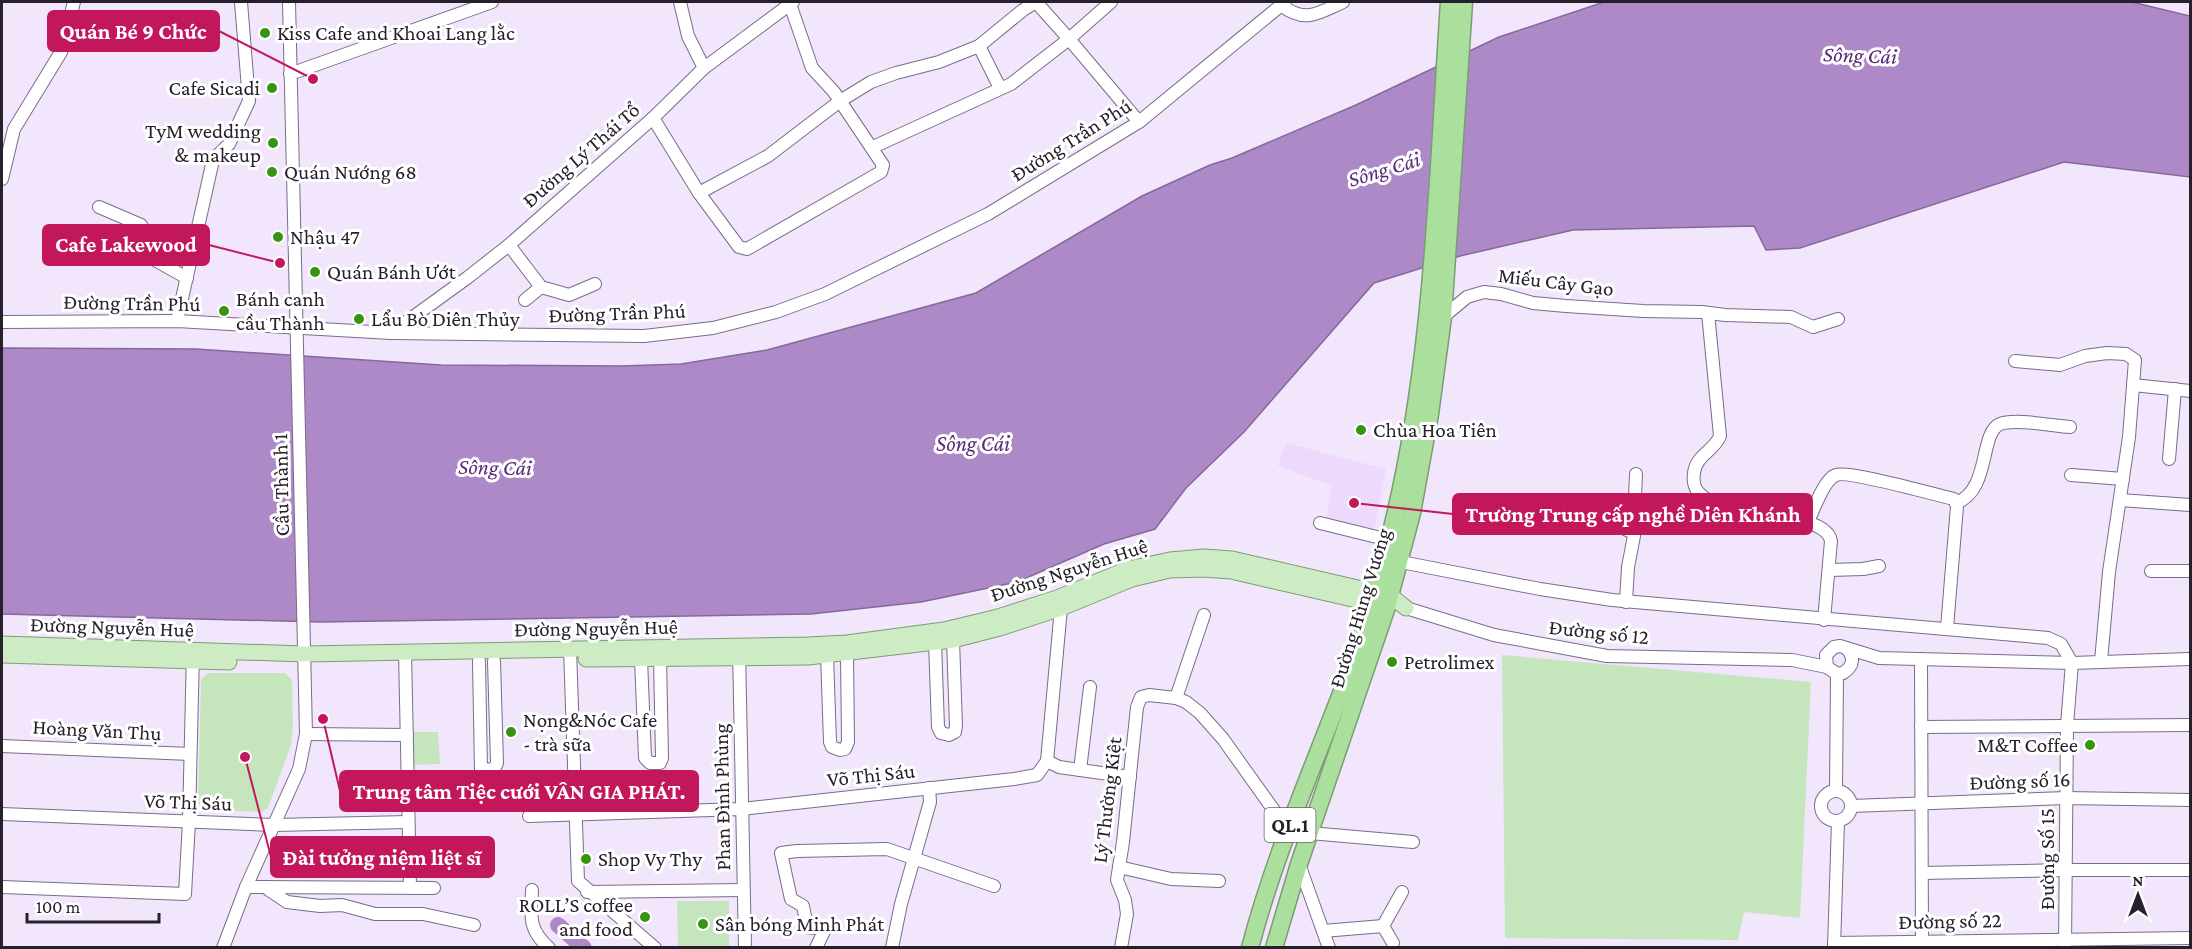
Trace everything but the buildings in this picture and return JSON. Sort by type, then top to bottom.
[{"type":"highway","name":"QL.1","points":[[1438,309],[1449,2]]},
{"type":"highway","name":"QL.1","points":[[1438,309],[1464,2]]},
{"type":"highway","name":"Đường Hùng Vương","points":[[1392,560],[1389,540],[1438,309]]},
{"type":"highway","name":"Đường Hùng Vương","points":[[1344,707],[1381,599],[1421,466],[1438,309]]},
{"type":"highway","name":"QL.1","points":[[1262,948],[1281,878],[1344,707]]},
{"type":"highway","name":"QL.1","points":[[1250,948],[1259,911],[1288,830],[1344,707]]},
{"type":"highway","name":"QL.1","points":[[1274,948],[1299,864],[1344,737],[1344,707]]},
{"type":"main road","name":"Đường Nguyễn Huệ","points":[[405,657],[739,652],[847,654],[1000,628],[1059,603],[1128,569],[1170,560],[1204,558],[1232,559],[1381,599],[1406,608]]},
{"type":"main road","name":"Đường Nguyễn Huệ","points":[[2,655],[193,656],[305,652],[479,661],[570,655],[641,659],[944,637]]},
{"type":"main road","name":"Đường Nguyễn Huệ","points":[[2,645],[193,656]]},
{"type":"street","points":[[2,179],[14,129],[61,52],[74,2]]},
{"type":"street","points":[[177,321],[213,160],[230,144],[249,101],[241,2]]},
{"type":"street","name":"Cầu Thành 1","points":[[223,947],[246,887],[299,769],[306,734],[289,2]]},
{"type":"street","points":[[290,74],[470,5],[492,2]]},
{"type":"street","points":[[680,2],[688,36],[704,68]]},
{"type":"street","points":[[699,193],[768,156],[840,101],[882,77],[939,62],[980,46],[1036,2],[1139,122]]},
{"type":"street","points":[[873,147],[1019,79],[1111,2]]},
{"type":"street","points":[[1283,3],[1291,13],[1306,16],[1344,2]]},
{"type":"street","points":[[653,118],[699,193],[739,247],[747,249],[881,172],[883,165],[873,147],[856,127],[834,92],[812,68],[791,3]]},
{"type":"street","name":"Đường Lý Thái Tổ","points":[[391,333],[468,278],[653,118],[704,68],[791,3]]},
{"type":"street","name":"Đường Trần Phú","points":[[2,322],[177,321],[391,333],[644,336],[713,328],[776,312],[825,294],[983,217],[1139,122],[1283,3]]},
{"type":"street","points":[[980,46],[1000,88]]},
{"type":"street","points":[[99,207],[141,225],[146,233],[146,255],[187,278]]},
{"type":"street","points":[[509,244],[541,287],[569,295],[595,284]]},
{"type":"street","points":[[525,300],[541,287]]},
{"type":"street","name":"Miếu Cây Gạo","points":[[1438,309],[1484,292],[1533,303],[1566,306],[1791,317],[1813,327],[1838,319]]},
{"type":"street","points":[[1708,313],[1720,436],[1696,465],[1693,474],[1696,488],[1709,500],[1748,514],[1779,520],[1808,522],[1819,526],[1831,537],[1824,620]]},
{"type":"street","points":[[2015,361],[2060,365],[2100,353],[2126,354],[2134,360],[2129,437],[2109,572],[2101,661]]},
{"type":"street","points":[[2133,385],[2190,390]]},
{"type":"street","points":[[2169,459],[2175,389]]},
{"type":"street","points":[[1956,503],[1967,498],[1971,493],[1983,464],[1991,434],[1998,425],[2015,423],[2070,428]]},
{"type":"street","points":[[1626,602],[1628,567],[1634,536],[1625,529],[1635,497],[1636,474]]},
{"type":"street","points":[[1808,522],[1828,482],[1836,474],[1881,481],[1954,499],[1956,503],[1947,628]]},
{"type":"street","points":[[2071,475],[2123,479]]},
{"type":"street","points":[[2120,500],[2190,505]]},
{"type":"street","points":[[1320,523],[1389,540]]},
{"type":"street","points":[[1392,560],[1540,589],[1626,602],[1824,620],[1947,628],[2052,639],[2061,644],[2072,663]]},
{"type":"street","points":[[1830,570],[1879,566]]},
{"type":"street","points":[[2151,571],[2190,571]]},
{"type":"street","points":[[1059,603],[1047,762],[1080,770],[1130,777]]},
{"type":"street","name":"Đường số 12","points":[[1406,608],[1494,635],[1606,656],[1792,660],[1838,670]]},
{"type":"street","points":[[1204,615],[1176,698],[1186,702],[1200,713],[1215,729],[1288,830]]},
{"type":"street","points":[[944,637],[956,726],[955,732],[949,735],[941,733],[938,727],[944,637]]},
{"type":"street","points":[[1838,670],[1825,661],[1829,650],[1840,646],[1879,658],[2072,663],[2190,659]]},
{"type":"street","points":[[1838,670],[1853,658],[1846,648]]},
{"type":"street","name":"Đường số 12","points":[[1792,660],[1829,650]]},
{"type":"street","name":"Phan Đình Phùng","points":[[739,652],[745,948]]},
{"type":"street","points":[[827,655],[830,742],[832,747],[840,750],[845,749],[848,742],[847,654]]},
{"type":"street","points":[[570,655],[578,882],[655,948]]},
{"type":"street","points":[[2,888],[185,894],[193,656]]},
{"type":"street","points":[[405,657],[410,888]]},
{"type":"street","points":[[641,659],[645,758],[650,763],[660,763],[662,758],[660,658]]},
{"type":"street","points":[[1838,670],[1879,658]]},
{"type":"street","points":[[1921,659],[1922,941]]},
{"type":"street","points":[[479,661],[482,770],[494,769],[497,763],[495,661]]},
{"type":"street","name":"Đường Số 15","points":[[2066,943],[2067,725],[2072,663]]},
{"type":"street","points":[[1836,791],[1838,670]]},
{"type":"street","points":[[1080,770],[1090,687]]},
{"type":"street","name":"Lý Thường Kiệt","points":[[1121,948],[1127,914],[1125,900],[1117,882],[1137,706],[1139,700],[1146,695],[1176,698]]},
{"type":"street","points":[[1922,728],[2190,725]]},
{"type":"street","points":[[306,734],[407,735]]},
{"type":"street","name":"Hoàng Văn Thụ","points":[[2,746],[190,754]]},
{"type":"street","name":"Võ Thị Sáu","points":[[529,816],[742,809],[1014,779],[1037,775],[1047,762]]},
{"type":"street","points":[[891,948],[930,802],[929,788]]},
{"type":"street","points":[[1836,791],[1848,797],[1851,806],[1847,816],[1838,821],[1824,816],[1821,802],[1827,794],[1836,791]]},
{"type":"street","name":"Đường số 16","points":[[1851,806],[2066,798],[2190,800]]},
{"type":"street","name":"Võ Thị Sáu","points":[[2,814],[274,825],[408,822]]},
{"type":"street","points":[[1834,945],[1838,821]]},
{"type":"street","points":[[1310,833],[1413,842]]},
{"type":"street","points":[[816,948],[825,929],[807,927],[803,906],[791,899],[781,853],[887,849],[994,886]]},
{"type":"street","points":[[1299,864],[1329,948]]},
{"type":"street","points":[[1119,867],[1171,879],[1219,881]]},
{"type":"street","points":[[1922,873],[2190,870]]},
{"type":"street","points":[[246,887],[434,888]]},
{"type":"street","points":[[269,887],[269,890],[276,896],[287,902],[320,906],[342,905],[375,914],[423,914],[474,925]]},
{"type":"street","points":[[587,892],[743,890]]},
{"type":"street","points":[[532,891],[532,927],[538,938],[549,948]]},
{"type":"street","points":[[1383,926],[1402,892]]},
{"type":"street","points":[[1323,931],[1383,926]]},
{"type":"street","points":[[1383,926],[1393,943]]},
{"type":"street","points":[[2066,943],[2128,943],[2190,938]]},
{"type":"street","name":"Đường số 22","points":[[1834,945],[1922,941],[1983,944],[2066,943]]},
{"type":"street","points":[[223,947],[229,948]]},
{"type":"shaded area","points":[[1286,443],[1386,469],[1374,532],[1325,521],[1332,486],[1278,466]]},
{"type":"shaded area","points":[[1509,945],[1771,947],[1509,948]]},
{"type":"green space","points":[[1502,655],[1811,682],[1800,918],[1744,912],[1738,940],[1505,938]]},
{"type":"green space","points":[[208,673],[285,673],[292,680],[291,745],[268,808],[262,812],[205,810],[198,804],[201,679]]},
{"type":"green space","points":[[411,732],[438,732],[440,764],[411,765]]},
{"type":"green space","name":"Sân bóng Minh Phát","points":[[677,901],[729,901],[729,947],[678,947]]},
{"type":"water","name":"Sông Cái","points":[[1604,2],[2132,2],[2190,16],[2190,177],[2064,162],[1800,248],[1766,250],[1754,226],[1573,230],[1460,256],[1374,283],[1244,432],[1186,488],[1155,529],[1104,544],[1017,582],[921,602],[811,614],[320,622],[2,614],[2,348],[196,349],[441,365],[621,366],[681,364],[767,350],[976,293],[1142,196],[1210,165],[1232,158],[1356,105],[1499,37]]},
{"type":"waterway","points":[[558,925],[584,948]]},
{"type":"place","name":"Kiss Cafe and Khoai Lang lằc","points":[[265,33]]},
{"type":"place","name":"Quán Bé 9 Chức","points":[[313,79]]},
{"type":"place","name":"Cafe Sicadi","points":[[272,88]]},
{"type":"place","name":"TyM wedding & makeup","points":[[273,143]]},
{"type":"place","name":"Quán Nướng 68","points":[[272,172]]},
{"type":"place","name":"Nhậu 47","points":[[278,237]]},
{"type":"place","name":"Cafe Lakewood","points":[[280,263]]},
{"type":"place","name":"Quán Bánh Ướt","points":[[315,272]]},
{"type":"place","name":"Bánh canh cầu Thành","points":[[224,311]]},
{"type":"place","name":"Lẩu Bò Diên Thủy","points":[[359,319]]},
{"type":"place","name":"Chùa Hoa Tiên","points":[[1361,430]]},
{"type":"place","name":"Trường Trung cấp nghề Diên Khánh","points":[[1354,503]]},
{"type":"place","name":"Petrolimex","points":[[1392,662]]},
{"type":"place","name":"Trung tâm Tiệc cưới VÂN GIA PHÁT.","points":[[323,719]]},
{"type":"place","name":"Nọng&Nóc Cafe - trà sữa","points":[[511,732]]},
{"type":"place","name":"M&T Coffee","points":[[2090,745]]},
{"type":"place","name":"Đài tưởng niệm liệt sĩ","points":[[245,757]]},
{"type":"place","name":"Shop Vy Thy","points":[[586,859]]},
{"type":"place","name":"ROLL’S coffee and food","points":[[645,917]]},
{"type":"place","name":"Sân bóng Minh Phát","points":[[703,924]]}]
